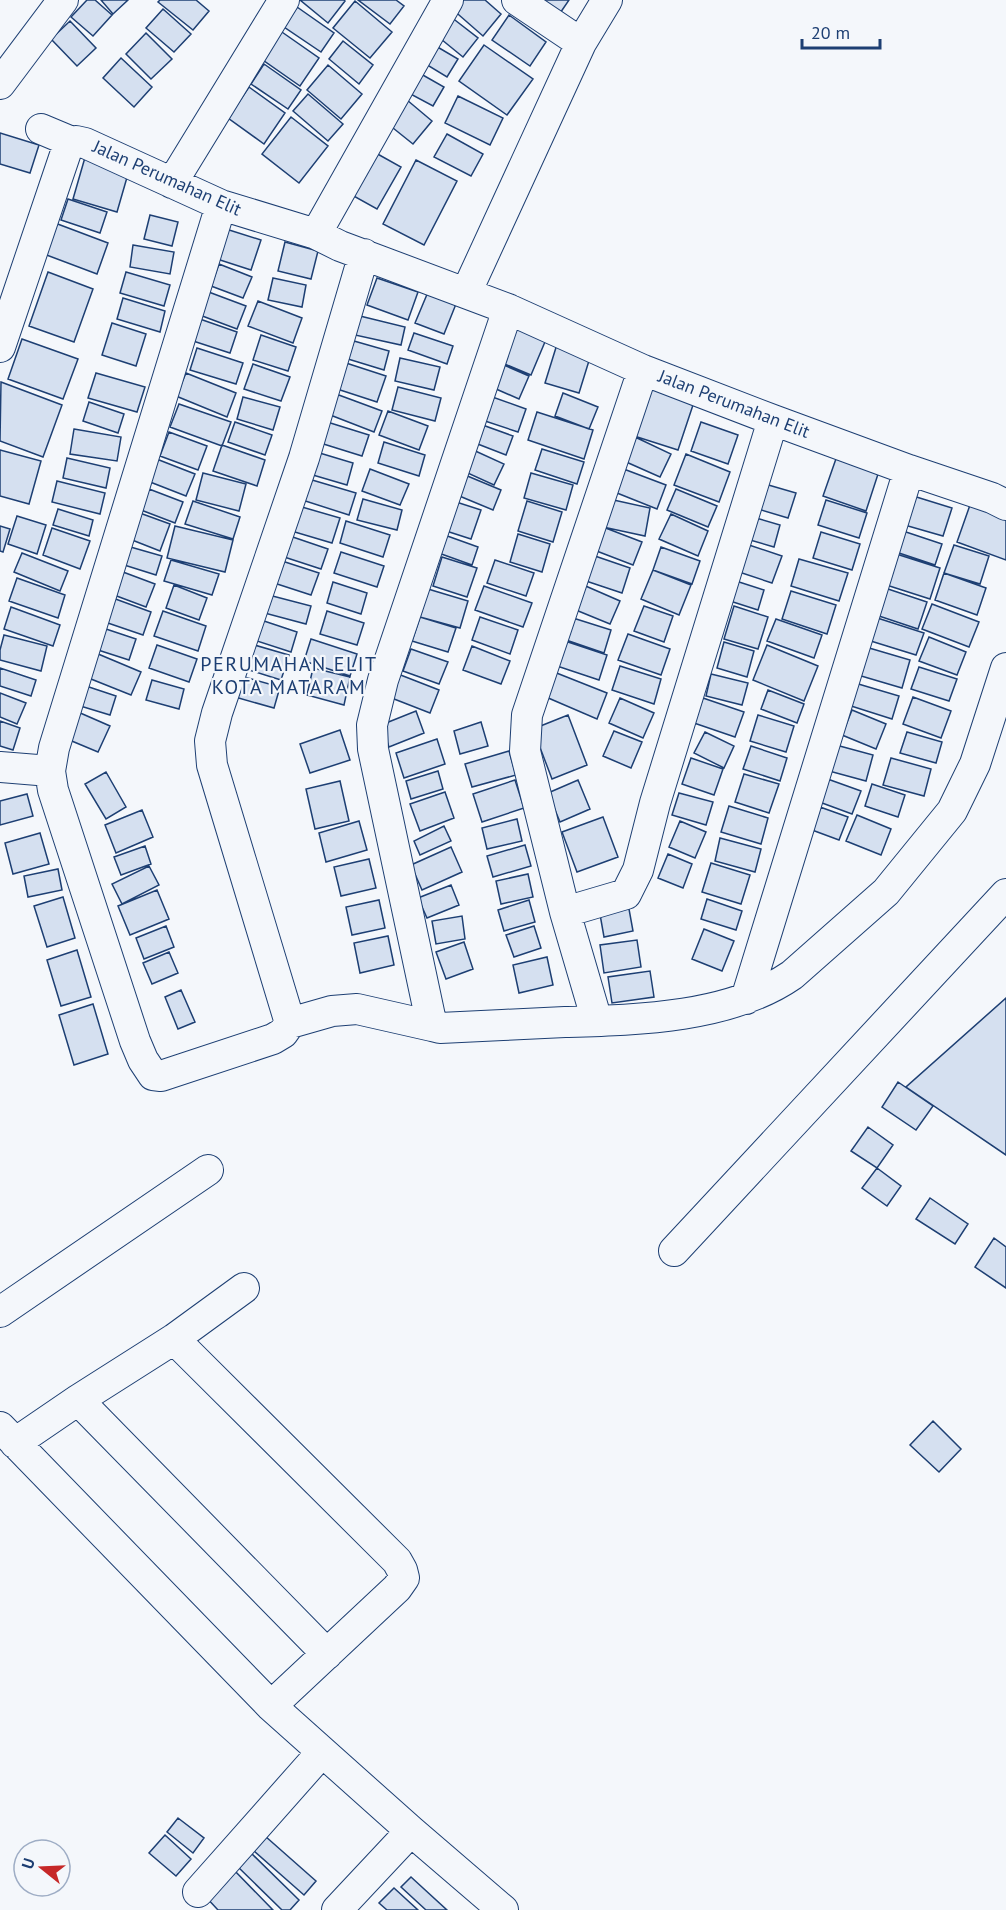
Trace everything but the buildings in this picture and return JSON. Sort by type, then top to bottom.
[{"type":"street","points":[[0,84],[63,0]]},
{"type":"street","points":[[172,183],[284,0]]},
{"type":"street","points":[[316,234],[448,0]]},
{"type":"street","points":[[517,0],[581,43]]},
{"type":"street","points":[[466,293],[581,43],[607,0]]},
{"type":"street","points":[[41,129],[72,142]]},
{"type":"street","name":"Jalan Perumahan Elit","points":[[2,329],[68,146],[72,142],[85,143],[221,205],[316,234],[508,309],[643,370],[1006,505]]},
{"type":"street","points":[[221,205],[54,748],[50,771],[52,790],[135,1041],[147,1069],[153,1075],[161,1076],[273,1039],[283,1033],[290,1023],[332,1011],[357,1009],[440,1028],[656,1018],[746,999],[777,985],[792,975],[886,892],[952,811],[975,764],[1006,668]]},
{"type":"street","points":[[290,1023],[212,765],[210,741],[217,713],[304,458],[364,254]]},
{"type":"street","points":[[432,1026],[373,749],[372,724],[383,680],[508,309]]},
{"type":"street","points":[[597,1021],[565,912],[525,751],[527,715],[643,370]]},
{"type":"street","points":[[565,912],[626,894],[638,870],[655,803],[773,420]]},
{"type":"street","points":[[746,999],[909,470]]},
{"type":"street","points":[[0,767],[50,771]]},
{"type":"street","points":[[674,1251],[1006,894]]},
{"type":"street","points":[[0,1312],[208,1170]]},
{"type":"street","points":[[244,1288],[174,1339],[78,1400],[7,1435],[271,1706],[503,1910]]},
{"type":"street","points":[[174,1339],[397,1561],[402,1570],[404,1578],[397,1588],[271,1706]]},
{"type":"street","points":[[78,1400],[327,1654]]},
{"type":"street","points":[[198,1892],[322,1752]]},
{"type":"street","points":[[337,1910],[411,1831]]},
{"type":"district","name":"PERUMAHAN ELIT KOTA MATARAM","points":[[289,676]]}]
